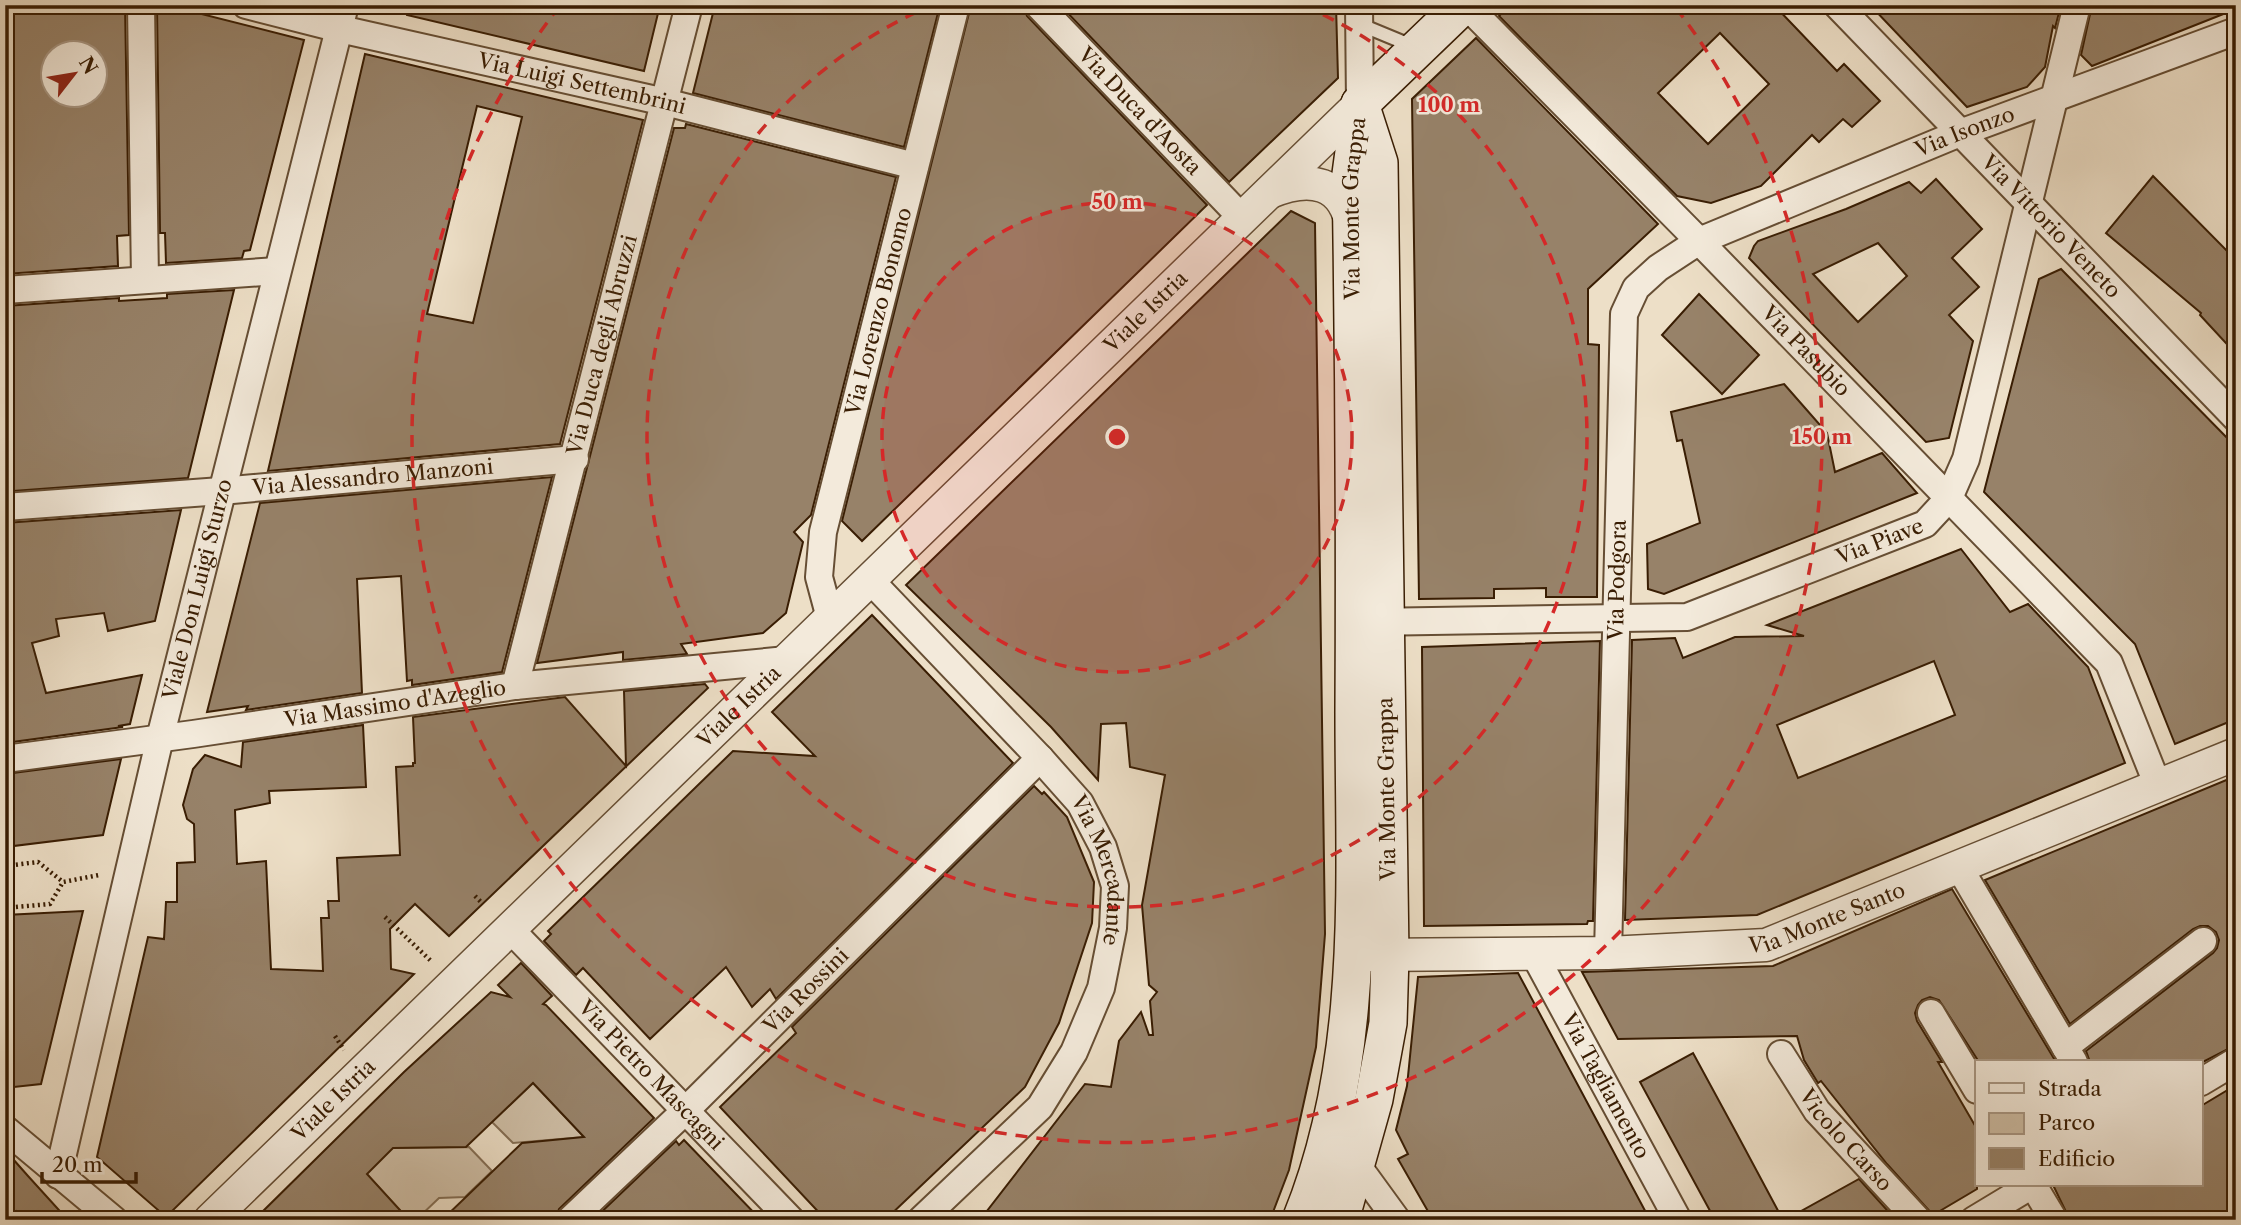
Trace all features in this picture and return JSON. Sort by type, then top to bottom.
[{"type":"main road","name":"Viale Istria","points":[[1360,104],[1453,6]]},
{"type":"main road","name":"Via Monte Grappa","points":[[1340,1220],[1374,1099],[1388,1023],[1390,956],[1369,622],[1352,228],[1351,174],[1360,104]]},
{"type":"main road","name":"Via Monte Grappa","points":[[1301,1220],[1326,1146],[1338,1090],[1349,1024],[1354,955],[1369,622],[1379,163],[1360,104]]},
{"type":"street","points":[[141,5],[145,280]]},
{"type":"street","name":"Via Luigi Settembrini","points":[[246,5],[342,17],[915,166]]},
{"type":"street","name":"Via Duca degli Abruzzi","points":[[515,686],[689,5]]},
{"type":"street","name":"Via Lorenzo Bonomo","points":[[830,618],[819,578],[823,532],[956,5]]},
{"type":"street","name":"Via Duca d'Aosta","points":[[1038,5],[1242,218]]},
{"type":"street","name":"Via Vittorio Veneto","points":[[1837,5],[2236,418]]},
{"type":"street","name":"Via Piave","points":[[1369,622],[1687,617],[1925,524],[1949,499],[1966,459],[2077,5]]},
{"type":"street","name":"Via Pasubio","points":[[1453,6],[1699,241],[2109,663],[2158,786]]},
{"type":"street","points":[[1359,15],[1360,104]]},
{"type":"street","name":"Viale Don Luigi Sturzo","points":[[58,1175],[220,491],[342,17]]},
{"type":"street","name":"Via Isonzo","points":[[1699,241],[1960,133],[2236,31]]},
{"type":"street","name":"Viale Istria","points":[[210,1220],[1360,104]]},
{"type":"street","name":"Viale Istria","points":[[1269,193],[1295,184],[1322,186],[1344,201],[1352,228]]},
{"type":"street","name":"Via Podgora","points":[[1608,953],[1624,314],[1636,288],[1658,268],[1699,241]]},
{"type":"street","points":[[5,290],[277,271]]},
{"type":"street","name":"Via Alessandro Manzoni","points":[[5,507],[575,459]]},
{"type":"street","name":"Via Mercadante","points":[[870,580],[1080,803],[1103,847],[1115,886],[1113,928],[1101,988],[1074,1052],[1040,1107],[921,1220]]},
{"type":"street","name":"Via Massimo d'Azeglio","points":[[5,759],[515,686],[787,660]]},
{"type":"street","name":"Via Monte Santo","points":[[1390,956],[1608,953],[1766,945],[2236,754]]},
{"type":"street","name":"Via Rossini","points":[[570,1220],[685,1111],[1040,758]]},
{"type":"street","points":[[1959,867],[2070,1055],[2203,941]]},
{"type":"street","name":"Via Pietro Mascagni","points":[[510,929],[791,1220]]},
{"type":"street","name":"Via Tagliamento","points":[[1534,954],[1678,1220]]},
{"type":"street","points":[[1354,955],[1390,956]]},
{"type":"street","points":[[1930,1013],[1975,1087]]},
{"type":"street","name":"Vicolo Carso","points":[[1780,1054],[1817,1111],[1918,1220]]},
{"type":"street","points":[[2202,1081],[2236,1061]]},
{"type":"street","points":[[5,1129],[114,1220]]},
{"type":"street","points":[[1357,1165],[1397,1220]]},
{"type":"street","points":[[1974,1220],[2030,1186]]},
{"type":"street","points":[[2033,1186],[2054,1220]]},
{"type":"lane","points":[[1359,15],[1405,43]]},
{"type":"lane","name":"Viale Istria","points":[[1360,104],[1405,43],[1424,24]]},
{"type":"path","points":[[5,866],[38,862],[63,882]]},
{"type":"path","points":[[5,908],[50,904],[63,882],[100,875]]},
{"type":"path","points":[[475,896],[483,904]]},
{"type":"path","points":[[385,917],[437,967]]},
{"type":"green space","points":[[533,1083],[584,1137],[513,1143],[492,1122]]},
{"type":"green space","points":[[469,1147],[492,1171],[465,1197],[439,1198],[416,1220],[409,1220],[360,1167],[393,1148]]},
{"type":"building","points":[[5,5],[125,5],[129,235],[117,236],[118,266],[5,274]]},
{"type":"building","points":[[157,5],[304,40],[250,250],[244,251],[242,258],[166,263],[165,233],[160,233]]},
{"type":"building","points":[[408,5],[660,5],[644,71],[407,15]]},
{"type":"building","points":[[715,5],[940,5],[904,147],[693,93]]},
{"type":"building","points":[[971,5],[1023,5],[1027,16],[1207,205],[862,541],[842,521]]},
{"type":"building","points":[[1060,5],[1336,5],[1338,78],[1229,182]]},
{"type":"building","points":[[1509,5],[1774,5],[1837,71],[1844,64],[1880,101],[1852,127],[1843,119],[1819,142],[1812,135],[1761,186],[1711,203],[1677,196],[1499,16]],"holes":[[[1720,33],[1769,84],[1708,144],[1658,93]]]},
{"type":"building","points":[[1870,5],[2061,5],[2055,28],[2053,26],[2045,67],[2027,87],[1967,107]]},
{"type":"building","points":[[2092,5],[2236,5],[2236,9],[2092,66],[2081,55]]},
{"type":"building","points":[[1476,38],[1658,224],[1588,289],[1588,344],[1599,345],[1597,597],[1546,597],[1546,588],[1494,589],[1494,598],[1419,599],[1412,99]]},
{"type":"building","points":[[365,54],[643,120],[560,444],[268,471]],"holes":[[[477,106],[522,117],[473,323],[427,314]]]},
{"type":"building","points":[[686,124],[896,177],[811,515],[794,532],[803,542],[786,613],[763,633],[681,644],[687,654],[623,660],[623,652],[537,663],[674,128],[685,128]]},
{"type":"building","points":[[2153,176],[2236,260],[2236,354],[2201,313],[2106,233]]},
{"type":"building","points":[[1936,179],[1982,229],[1952,258],[1979,287],[1949,315],[1973,341],[1949,438],[1926,442],[1749,258],[1758,241],[1846,209],[1909,182],[1921,193]],"holes":[[[1878,243],[1907,276],[1858,322],[1813,274]]]},
{"type":"building","points":[[1291,211],[1315,223],[1325,934],[1316,1047],[1289,1170],[1270,1220],[980,1220],[1085,1084],[1111,1087],[1119,1041],[1141,1012],[1149,1035],[1153,1035],[1150,1001],[1157,992],[1149,985],[1142,905],[1165,775],[1130,767],[1126,723],[1101,724],[1098,780],[1051,727],[906,585]]},
{"type":"building","points":[[2061,269],[2236,447],[2236,719],[2175,744],[2135,644],[1984,492],[2039,279]]},
{"type":"building","points":[[234,290],[188,478],[13,491],[11,451],[5,452],[5,306],[119,298],[119,301],[167,298],[167,294]]},
{"type":"building","points":[[1699,294],[1759,355],[1722,394],[1662,335]]},
{"type":"building","points":[[1784,384],[1827,433],[1835,472],[1882,453],[1917,493],[1664,594],[1648,589],[1647,544],[1700,523],[1682,440],[1677,441],[1671,412]]},
{"type":"building","points":[[552,477],[502,672],[412,685],[412,680],[407,681],[401,576],[357,579],[362,693],[246,710],[248,706],[207,712],[260,503]]},
{"type":"building","points":[[181,510],[155,621],[108,631],[104,613],[56,619],[59,636],[32,643],[46,693],[142,675],[130,724],[5,743],[5,523]]},
{"type":"building","points":[[1961,549],[2010,612],[2028,604],[2088,667],[2125,763],[1757,915],[1625,920],[1632,640],[1675,638],[1683,658],[1735,637],[1804,636],[1767,625]],"holes":[[[1934,661],[1955,715],[1798,778],[1777,725]]]},
{"type":"building","points":[[872,615],[1013,763],[776,999],[770,989],[752,1007],[726,967],[650,1039],[583,968],[576,975],[544,941],[551,934],[548,931],[733,751],[815,756],[772,712]]},
{"type":"building","points":[[1600,641],[1593,921],[1588,921],[1587,924],[1424,926],[1422,647]]},
{"type":"building","points":[[705,684],[708,688],[449,936],[415,904],[390,929],[391,969],[414,974],[166,1217],[97,1157],[148,937],[164,939],[166,902],[177,902],[177,863],[195,862],[194,824],[187,819],[183,805],[193,769],[205,755],[241,767],[243,742],[363,725],[366,787],[269,791],[270,803],[235,810],[237,864],[266,861],[271,969],[323,971],[321,918],[329,918],[328,901],[339,901],[337,858],[400,855],[396,767],[413,766],[415,763],[413,717],[565,697],[626,766],[624,691]]},
{"type":"building","points":[[121,759],[103,835],[5,847],[5,774]]},
{"type":"building","points":[[2236,776],[2236,1045],[2203,1062],[2089,1060],[2086,1051],[2213,953],[2219,940],[2216,932],[2208,926],[2193,929],[2070,1024],[1985,880]]},
{"type":"building","points":[[1034,786],[1042,794],[1044,792],[1067,817],[1094,882],[1092,923],[1059,1023],[1025,1087],[885,1220],[826,1220],[720,1107],[796,1033],[792,1027]]},
{"type":"building","points":[[1952,889],[2055,1060],[1978,1060],[1939,1000],[1930,997],[1918,1005],[1915,1013],[1917,1021],[1975,1126],[1977,1189],[1933,1215],[1887,1164],[1821,1081],[1818,1083],[1804,1060],[1797,1036],[1618,1039],[1582,972],[1773,966]]},
{"type":"building","points":[[83,911],[41,1084],[5,1088],[5,1002],[11,970],[5,969],[5,915]]},
{"type":"building","points":[[521,963],[552,996],[543,1004],[654,1118],[559,1209],[555,1220],[442,1220],[522,1143],[584,1137],[533,1083],[466,1147],[393,1148],[367,1174],[409,1220],[254,1220],[404,1072],[491,992],[510,997],[498,985]]},
{"type":"building","points":[[1518,973],[1650,1220],[1433,1220],[1398,1159],[1408,1154],[1396,1130],[1407,1086],[1418,977]]},
{"type":"building","points":[[1693,1053],[1783,1220],[1715,1220],[1640,1082]]},
{"type":"building","points":[[2236,1085],[2236,1220],[2070,1220],[2053,1186],[2202,1186],[2202,1105]]},
{"type":"building","points":[[684,1140],[761,1220],[593,1220],[676,1141],[679,1145]]},
{"type":"building","points":[[5,1150],[68,1220],[20,1220],[16,1211],[5,1215]]},
{"type":"building","points":[[1859,1179],[1896,1220],[1785,1220]]}]
